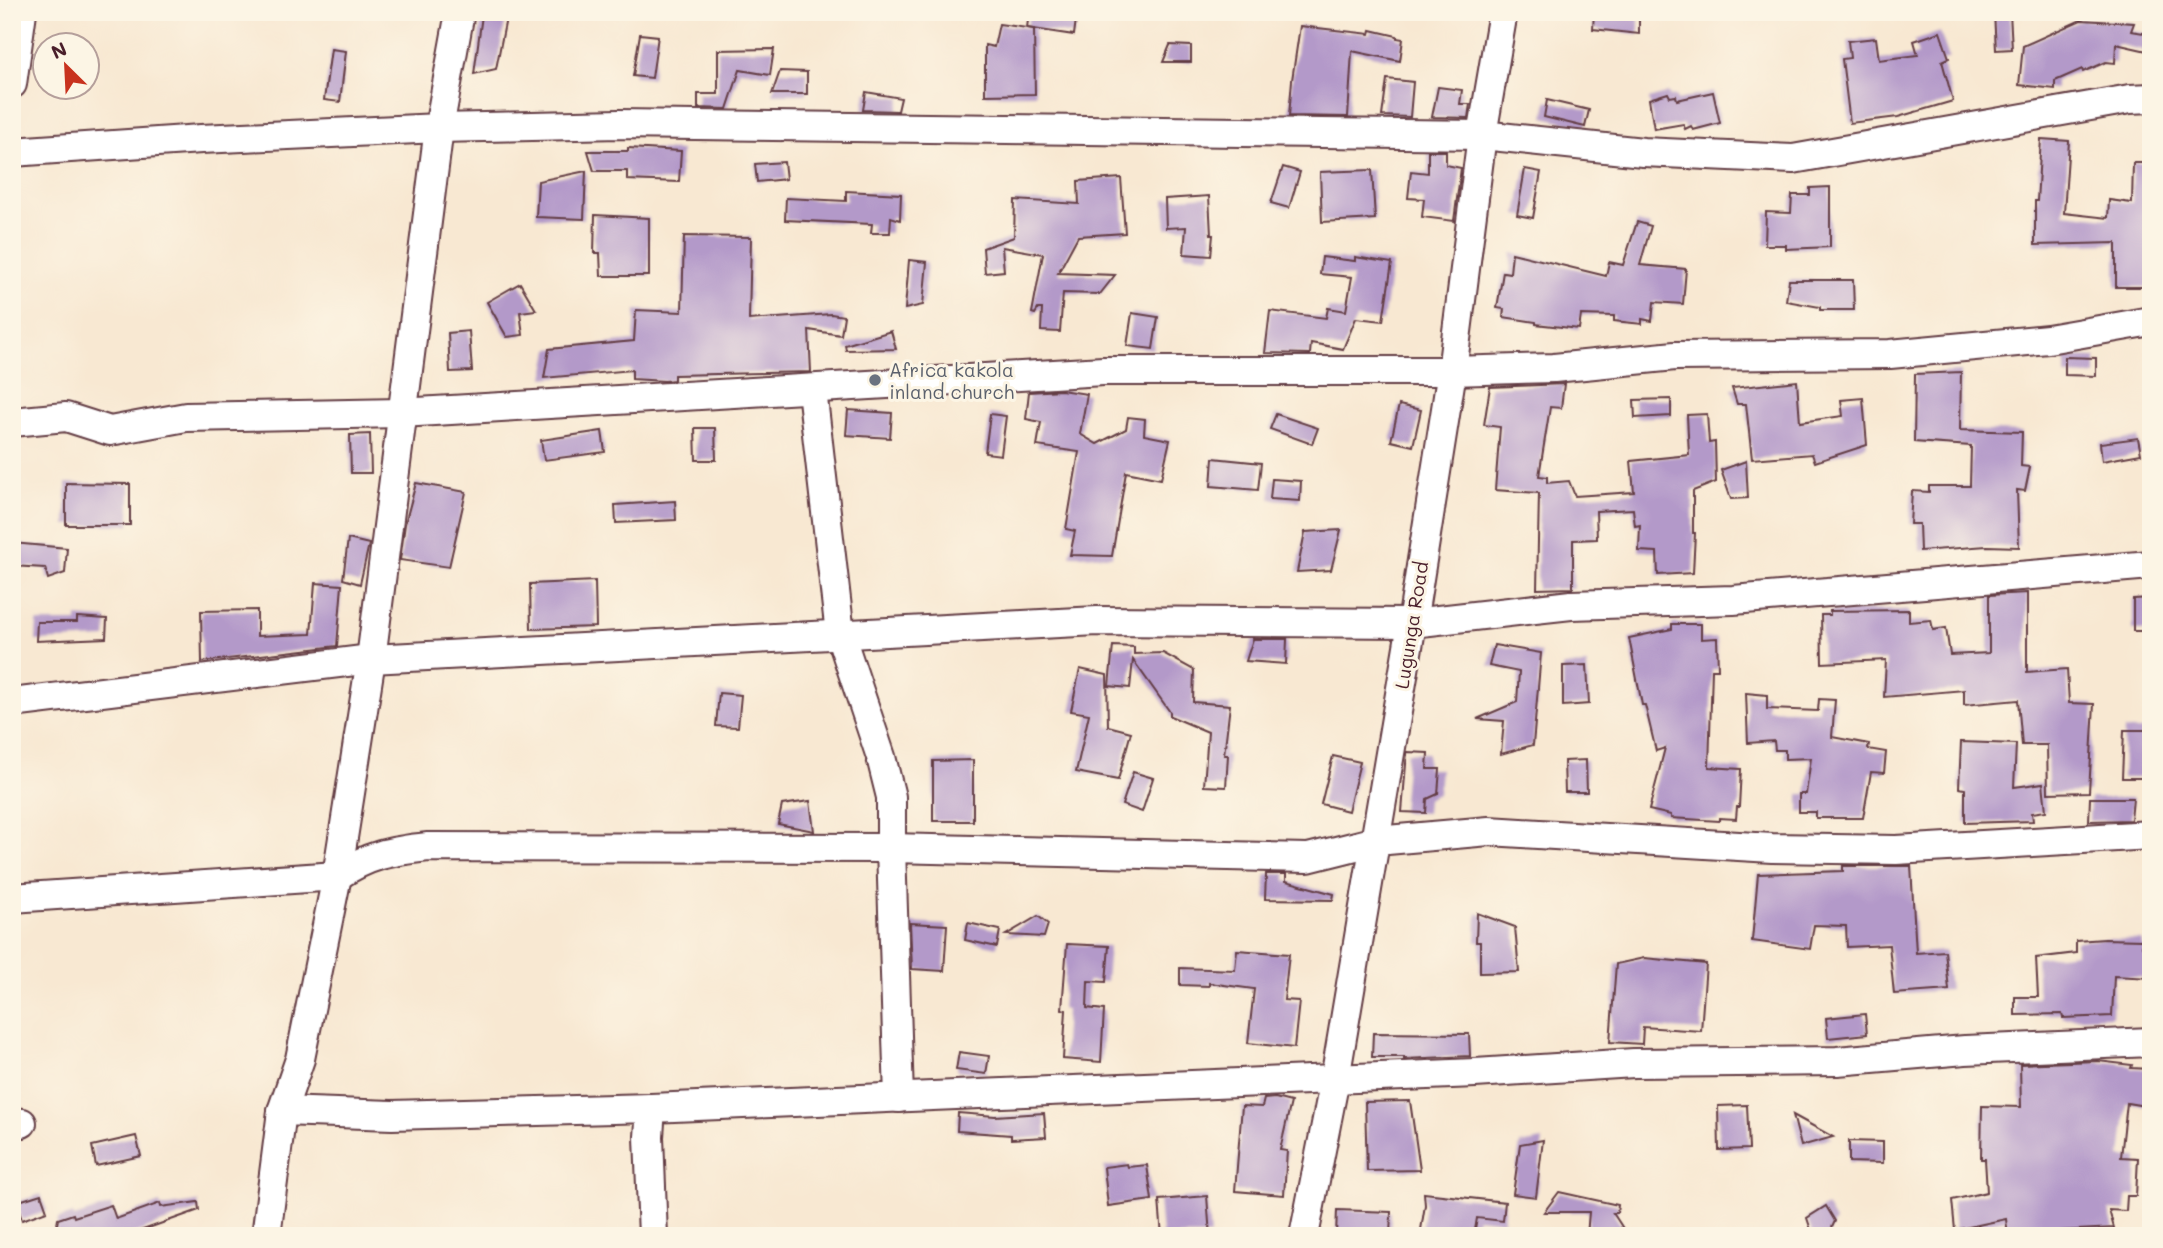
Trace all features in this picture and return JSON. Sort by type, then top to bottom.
[{"type":"street","points":[[12,84],[22,12]]},
{"type":"street","points":[[266,1236],[282,1111],[300,1059],[337,876],[371,659],[439,128],[460,12]]},
{"type":"street","name":"Lugunga Road","points":[[1304,1236],[1335,1079],[1412,623],[1452,371],[1482,135],[1503,12]]},
{"type":"street","points":[[12,152],[201,139],[439,128],[619,124],[1482,135],[1643,152],[1793,159],[2130,99],[2151,98]]},
{"type":"street","points":[[12,422],[66,417],[110,431],[186,416],[401,412],[1103,371],[1452,371],[1554,368],[1675,356],[1890,354],[2048,339],[2151,321]]},
{"type":"street","points":[[811,390],[840,634],[881,757],[891,797],[900,1098]]},
{"type":"street","points":[[12,703],[371,659],[1097,621],[1412,623],[1571,605],[1733,600],[2151,565]]},
{"type":"street","points":[[12,898],[337,876],[356,863],[384,852],[428,847],[891,849],[1308,858],[1376,841],[1489,831],[1772,848],[1896,850],[2151,835]]},
{"type":"street","points":[[282,1111],[392,1115],[652,1108],[1475,1073],[1634,1063],[1837,1061],[1979,1049],[2151,1042]]},
{"type":"street","points":[[652,1108],[649,1137],[653,1236]]},
{"type":"building","points":[[1029,12],[1077,12],[1074,35],[1027,28]]},
{"type":"building","points":[[1594,12],[1639,12],[1639,34],[1593,29]]},
{"type":"building","points":[[1994,12],[2010,12],[2012,49],[1996,50]]},
{"type":"building","points":[[482,15],[506,18],[496,69],[474,74]]},
{"type":"building","points":[[2081,20],[2134,23],[2131,31],[2150,34],[2147,51],[2116,44],[2115,63],[2106,62],[2083,72],[2082,69],[2055,81],[2055,89],[2019,85],[2023,46]]},
{"type":"building","points":[[999,24],[1034,29],[1035,94],[985,95],[985,45],[994,47]]},
{"type":"building","points":[[1300,26],[1370,34],[1371,30],[1397,36],[1403,39],[1400,61],[1352,51],[1348,117],[1289,116]]},
{"type":"building","points":[[1940,32],[1949,58],[1942,61],[1953,101],[1898,117],[1850,123],[1842,59],[1850,58],[1848,41],[1876,38],[1879,60],[1918,55],[1914,41]]},
{"type":"building","points":[[640,34],[658,36],[652,78],[633,76]]},
{"type":"building","points":[[1170,45],[1191,46],[1191,62],[1163,62]]},
{"type":"building","points":[[331,49],[346,51],[340,102],[324,100]]},
{"type":"building","points":[[774,49],[770,75],[740,70],[727,109],[698,108],[698,94],[718,94],[718,50]]},
{"type":"building","points":[[780,71],[807,72],[807,94],[772,94]]},
{"type":"building","points":[[1387,79],[1413,82],[1410,117],[1382,116]]},
{"type":"building","points":[[1438,87],[1462,90],[1460,104],[1470,104],[1468,118],[1432,117]]},
{"type":"building","points":[[866,92],[901,98],[898,111],[863,110]]},
{"type":"building","points":[[1713,92],[1720,123],[1693,130],[1691,126],[1685,129],[1683,124],[1654,129],[1649,99],[1668,93],[1670,97],[1676,96],[1677,100]]},
{"type":"building","points":[[1547,100],[1589,110],[1585,127],[1544,117]]},
{"type":"building","points":[[2041,139],[2069,141],[2064,213],[2108,218],[2109,200],[2132,203],[2133,163],[2151,163],[2151,287],[2116,287],[2116,243],[2035,245],[2035,201]]},
{"type":"building","points":[[628,148],[681,151],[679,182],[627,180],[627,171],[594,171],[588,151],[628,151]]},
{"type":"building","points":[[1428,151],[1446,151],[1446,165],[1461,168],[1454,221],[1422,217],[1424,199],[1408,198],[1411,171],[1428,173]]},
{"type":"building","points":[[784,162],[786,179],[757,182],[755,164]]},
{"type":"building","points":[[1283,167],[1300,172],[1289,208],[1271,203]]},
{"type":"building","points":[[1525,169],[1541,172],[1533,218],[1517,215]]},
{"type":"building","points":[[1372,170],[1375,219],[1322,222],[1320,172]]},
{"type":"building","points":[[586,171],[584,219],[536,217],[538,181]]},
{"type":"building","points":[[1121,178],[1125,233],[1078,236],[1058,273],[1115,275],[1100,294],[1063,293],[1060,332],[1041,331],[1042,309],[1032,313],[1043,254],[1002,247],[1004,271],[985,273],[983,248],[1014,237],[1015,200],[1079,204],[1078,181]]},
{"type":"building","points":[[1830,187],[1830,247],[1786,249],[1786,245],[1765,245],[1766,212],[1791,213],[1792,195],[1810,195],[1810,188]]},
{"type":"building","points":[[846,191],[901,194],[900,220],[891,217],[890,233],[871,233],[872,224],[785,220],[786,198],[846,201]]},
{"type":"building","points":[[1209,196],[1213,235],[1211,256],[1184,254],[1186,227],[1166,228],[1165,199]]},
{"type":"building","points":[[595,215],[649,218],[649,276],[601,276],[600,253],[594,253]]},
{"type":"building","points":[[1637,222],[1651,226],[1640,265],[1686,269],[1683,304],[1654,302],[1652,321],[1642,319],[1642,324],[1614,321],[1614,316],[1581,315],[1579,329],[1503,317],[1504,309],[1497,308],[1503,272],[1510,273],[1512,253],[1606,276],[1609,262],[1623,265]]},
{"type":"building","points":[[684,236],[751,237],[749,320],[831,314],[844,316],[841,335],[809,330],[811,372],[674,375],[674,380],[665,381],[632,379],[632,370],[544,378],[549,349],[634,341],[636,310],[682,312]]},
{"type":"building","points":[[1322,257],[1355,261],[1355,257],[1392,263],[1383,321],[1356,318],[1343,349],[1311,343],[1310,354],[1265,353],[1270,311],[1326,318],[1328,308],[1346,311],[1352,277],[1320,274]]},
{"type":"building","points":[[909,260],[927,262],[923,305],[905,309]]},
{"type":"building","points":[[1789,280],[1853,280],[1854,310],[1820,310],[1820,307],[1786,301]]},
{"type":"building","points":[[520,283],[536,310],[520,312],[523,335],[507,337],[487,302]]},
{"type":"building","points":[[1132,313],[1158,317],[1153,349],[1127,346]]},
{"type":"building","points":[[469,331],[472,371],[450,372],[448,333]]},
{"type":"building","points":[[891,331],[896,349],[846,350],[845,345]]},
{"type":"building","points":[[2065,357],[2096,358],[2096,376],[2065,375]]},
{"type":"building","points":[[1961,372],[1960,430],[2022,432],[2021,466],[2030,467],[2025,491],[2017,490],[2019,547],[1987,546],[1920,551],[1919,524],[1910,524],[1912,491],[1929,492],[1929,486],[1970,486],[1971,446],[1914,442],[1915,374]]},
{"type":"building","points":[[1797,381],[1800,422],[1843,416],[1841,400],[1863,398],[1867,445],[1815,462],[1812,454],[1752,459],[1746,404],[1737,404],[1732,388]]},
{"type":"building","points":[[1564,384],[1561,408],[1550,407],[1539,476],[1547,477],[1547,483],[1569,481],[1575,496],[1634,492],[1631,461],[1689,455],[1687,415],[1707,414],[1709,443],[1715,442],[1716,482],[1693,491],[1693,573],[1658,575],[1657,552],[1639,551],[1640,525],[1635,526],[1633,509],[1596,511],[1597,539],[1573,540],[1573,588],[1537,589],[1539,493],[1495,490],[1500,427],[1484,425],[1490,387]]},
{"type":"building","points":[[1061,390],[1087,394],[1080,434],[1097,444],[1126,429],[1128,417],[1145,419],[1144,435],[1170,440],[1161,479],[1126,472],[1112,556],[1070,555],[1075,531],[1066,529],[1079,452],[1037,446],[1041,422],[1026,419],[1029,392]]},
{"type":"building","points":[[1671,399],[1671,416],[1635,418],[1634,400]]},
{"type":"building","points":[[1399,405],[1421,410],[1413,446],[1391,441]]},
{"type":"building","points":[[848,410],[892,413],[890,438],[846,435]]},
{"type":"building","points":[[990,414],[1006,416],[1001,455],[985,453]]},
{"type":"building","points":[[1276,414],[1318,428],[1312,444],[1270,429]]},
{"type":"building","points":[[695,428],[715,428],[716,460],[696,460]]},
{"type":"building","points":[[602,431],[605,452],[544,460],[541,440]]},
{"type":"building","points":[[370,434],[371,473],[351,473],[350,435]]},
{"type":"building","points":[[2138,438],[2141,454],[2102,461],[2100,443]]},
{"type":"building","points":[[1213,458],[1261,463],[1258,490],[1211,486]]},
{"type":"building","points":[[1746,461],[1748,498],[1731,499],[1721,470]]},
{"type":"building","points":[[1272,479],[1301,481],[1300,501],[1270,499]]},
{"type":"building","points":[[66,483],[130,484],[130,525],[66,525]]},
{"type":"building","points":[[416,483],[466,492],[449,567],[400,560],[405,524]]},
{"type":"building","points":[[675,501],[676,520],[616,523],[615,505]]},
{"type":"building","points":[[1341,530],[1331,570],[1297,572],[1305,532]]},
{"type":"building","points":[[348,539],[369,544],[360,584],[343,579]]},
{"type":"building","points":[[12,543],[67,548],[65,573],[48,579],[45,568],[12,566]]},
{"type":"building","points":[[595,581],[596,627],[531,629],[530,584]]},
{"type":"building","points":[[315,583],[342,585],[337,646],[202,662],[201,611],[257,610],[257,636],[311,634]]},
{"type":"building","points":[[2027,593],[2027,672],[2067,669],[2069,703],[2094,704],[2089,792],[2048,793],[2047,745],[2022,745],[2018,700],[1964,705],[1964,690],[1884,697],[1886,660],[1822,663],[1821,615],[1830,615],[1830,611],[1909,610],[1909,622],[1931,620],[1933,630],[1946,628],[1950,655],[1989,653],[1989,595]]},
{"type":"building","points":[[2151,598],[2149,631],[2133,631],[2133,599]]},
{"type":"building","points":[[77,617],[107,619],[106,638],[36,641],[37,622],[77,622]]},
{"type":"building","points":[[1672,624],[1701,624],[1701,639],[1717,638],[1718,669],[1712,669],[1709,767],[1741,769],[1736,819],[1719,818],[1719,821],[1671,818],[1671,815],[1649,810],[1665,748],[1656,751],[1645,705],[1642,705],[1629,638],[1672,629]]},
{"type":"building","points":[[1253,639],[1287,639],[1286,664],[1246,661]]},
{"type":"building","points":[[1494,645],[1541,653],[1533,745],[1501,754],[1504,721],[1477,719],[1517,702],[1519,672],[1489,666]]},
{"type":"building","points":[[1113,646],[1134,647],[1134,654],[1163,653],[1194,670],[1193,702],[1230,705],[1224,755],[1228,755],[1226,787],[1204,786],[1208,732],[1170,716],[1170,712],[1133,660],[1130,688],[1109,686]]},
{"type":"building","points":[[1587,665],[1589,704],[1563,706],[1563,666]]},
{"type":"building","points":[[1080,669],[1107,675],[1108,726],[1131,732],[1118,780],[1076,772],[1089,714],[1071,711]]},
{"type":"building","points":[[719,693],[741,695],[738,727],[716,726]]},
{"type":"building","points":[[1746,693],[1767,695],[1767,709],[1818,711],[1819,699],[1835,700],[1832,737],[1869,744],[1868,749],[1886,752],[1884,773],[1871,772],[1863,818],[1816,818],[1816,812],[1799,812],[1799,794],[1806,794],[1811,758],[1785,759],[1785,750],[1775,750],[1774,741],[1748,743]]},
{"type":"building","points":[[2124,730],[2151,730],[2151,778],[2122,778]]},
{"type":"building","points":[[1961,742],[2016,744],[2014,787],[2043,783],[2046,811],[2032,813],[2033,821],[1965,823],[1965,789],[1959,788]]},
{"type":"building","points":[[1407,752],[1428,753],[1427,769],[1440,769],[1438,794],[1427,799],[1426,813],[1402,812]]},
{"type":"building","points":[[1333,756],[1360,762],[1348,811],[1321,804]]},
{"type":"building","points":[[973,760],[973,821],[933,821],[933,761]]},
{"type":"building","points":[[1586,760],[1587,792],[1565,792],[1564,761]]},
{"type":"building","points":[[1133,772],[1153,778],[1142,812],[1122,805]]},
{"type":"building","points":[[2090,798],[2133,798],[2131,820],[2089,821]]},
{"type":"building","points":[[810,801],[814,831],[778,824],[782,805]]},
{"type":"building","points":[[1843,866],[1911,866],[1916,953],[1945,951],[1949,990],[1894,994],[1889,945],[1847,947],[1846,926],[1814,925],[1810,949],[1752,941],[1758,874],[1843,871]]},
{"type":"building","points":[[1266,874],[1286,874],[1286,881],[1334,894],[1333,900],[1265,899]]},
{"type":"building","points":[[1477,913],[1515,927],[1519,972],[1480,973],[1480,942],[1476,942]]},
{"type":"building","points":[[1038,916],[1048,924],[1044,937],[1006,935]]},
{"type":"building","points":[[910,923],[947,925],[944,971],[912,969]]},
{"type":"building","points":[[968,923],[1000,930],[997,947],[965,940]]},
{"type":"building","points":[[2142,940],[2142,946],[2151,947],[2151,978],[2114,976],[2112,1016],[2063,1018],[2062,1014],[2015,1015],[2015,997],[2038,997],[2036,958],[2076,953],[2076,941]]},
{"type":"building","points":[[1067,944],[1109,946],[1106,982],[1088,981],[1087,1008],[1104,1010],[1101,1062],[1063,1059],[1066,1010],[1062,1009]]},
{"type":"building","points":[[1237,950],[1289,954],[1284,1000],[1299,1001],[1294,1048],[1248,1043],[1254,989],[1209,983],[1209,986],[1180,985],[1180,968],[1235,970]]},
{"type":"building","points":[[1644,958],[1706,964],[1701,1031],[1643,1027],[1642,1044],[1610,1042],[1616,964]]},
{"type":"building","points":[[1865,1014],[1867,1034],[1828,1038],[1826,1018]]},
{"type":"building","points":[[1373,1033],[1469,1034],[1470,1056],[1404,1059],[1372,1057]]},
{"type":"building","points":[[959,1052],[989,1056],[986,1074],[956,1070]]},
{"type":"building","points":[[2098,1061],[2151,1069],[2151,1107],[2127,1103],[2121,1157],[2138,1158],[2136,1196],[2127,1196],[2126,1211],[2109,1210],[2114,1228],[2041,1232],[2041,1236],[2008,1236],[2006,1219],[1955,1230],[1952,1200],[1987,1192],[1985,1159],[1981,1159],[1982,1106],[2021,1107],[2020,1064]]},
{"type":"building","points":[[1275,1098],[1291,1102],[1280,1150],[1287,1151],[1284,1195],[1235,1191],[1242,1106],[1262,1107],[1264,1099]]},
{"type":"building","points":[[1410,1101],[1420,1170],[1367,1171],[1365,1102]]},
{"type":"building","points":[[1747,1105],[1749,1149],[1719,1150],[1718,1106]]},
{"type":"building","points":[[958,1113],[995,1116],[1044,1113],[1046,1137],[1011,1139],[1011,1135],[957,1131]]},
{"type":"building","points":[[1793,1115],[1833,1137],[1801,1146]]},
{"type":"building","points":[[136,1136],[141,1156],[96,1166],[92,1146]]},
{"type":"building","points":[[1543,1140],[1536,1197],[1513,1194],[1520,1144]]},
{"type":"building","points":[[1849,1141],[1883,1142],[1883,1163],[1849,1162]]},
{"type":"building","points":[[1127,1164],[1128,1167],[1147,1165],[1152,1200],[1108,1206],[1104,1167]]},
{"type":"building","points":[[1559,1192],[1618,1205],[1617,1213],[1613,1213],[1628,1236],[1587,1236],[1589,1212],[1544,1212]]},
{"type":"building","points":[[1424,1193],[1505,1202],[1503,1221],[1477,1218],[1474,1236],[1420,1236],[1425,1205]]},
{"type":"building","points":[[41,1194],[47,1211],[22,1220],[16,1202]]},
{"type":"building","points":[[1207,1196],[1210,1236],[1162,1236],[1159,1200]]},
{"type":"building","points":[[198,1202],[199,1210],[126,1236],[55,1236],[58,1219],[73,1214],[74,1217],[111,1205],[116,1219],[160,1203],[161,1207]]},
{"type":"building","points":[[1826,1206],[1835,1221],[1828,1236],[1813,1236],[1807,1218]]},
{"type":"building","points":[[1337,1210],[1391,1212],[1390,1236],[1336,1236]]},
{"type":"place","name":"Africa kakola inland church","points":[[875,380]]}]
